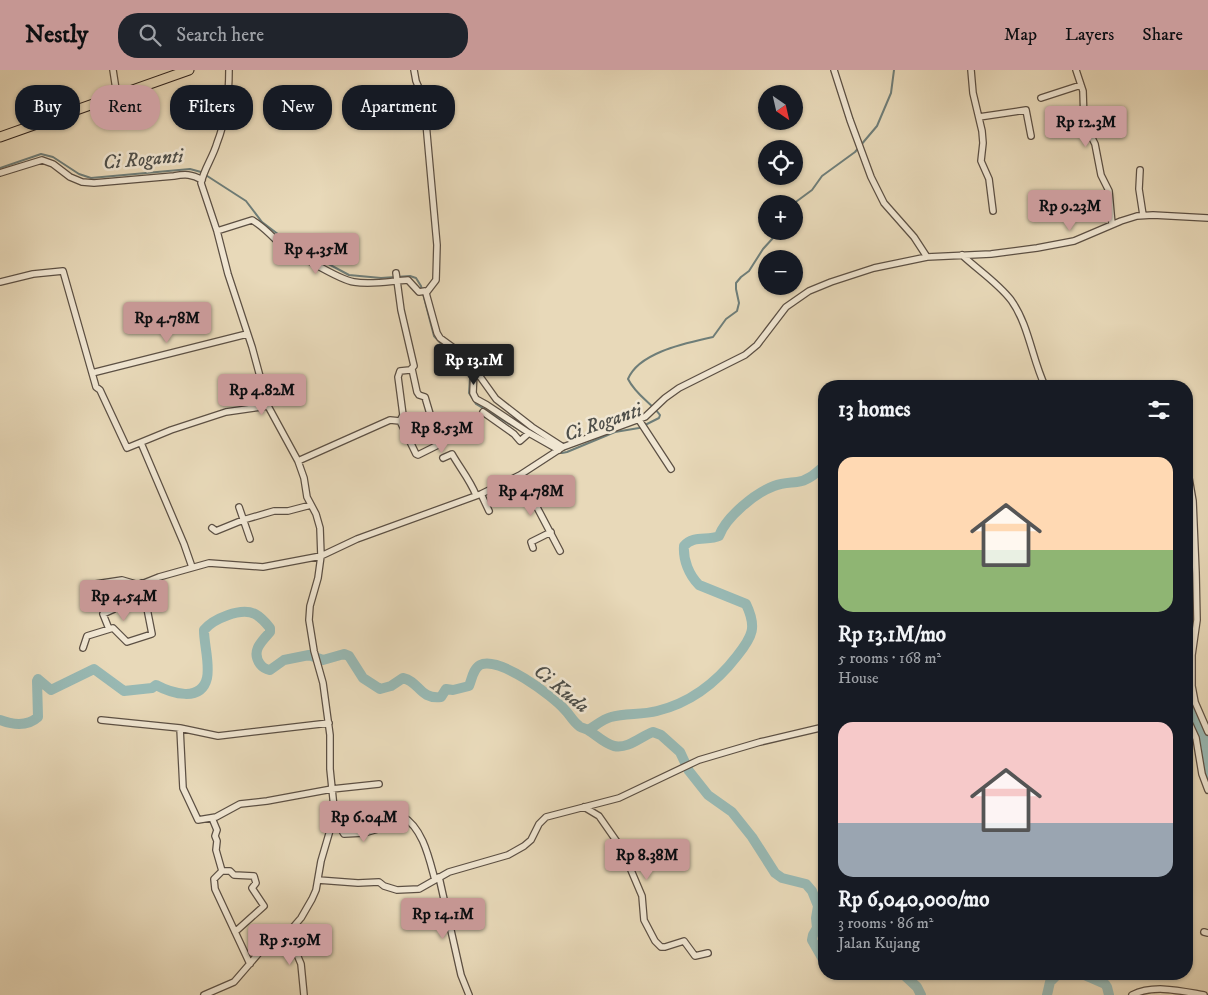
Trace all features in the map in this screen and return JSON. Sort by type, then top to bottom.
[{"type":"highway","points":[[147,85],[189,70]]},
{"type":"highway","points":[[0,137],[90,105]]},
{"type":"street","points":[[112,70],[115,85]]},
{"type":"street","points":[[204,995],[218,992],[234,982],[259,953],[288,933],[301,918],[316,890],[334,808],[329,723],[309,620],[310,606],[318,578],[321,556],[320,528],[316,514],[305,492],[304,478],[298,461],[268,406],[202,186],[202,180],[217,144],[225,113],[229,92],[229,70]]},
{"type":"street","points":[[414,70],[422,95],[426,123],[437,245],[436,280],[423,292]]},
{"type":"street","points":[[834,70],[858,144],[871,177],[884,203],[914,238],[927,257]]},
{"type":"street","points":[[971,70],[973,93],[983,143],[981,162],[989,179],[993,211]]},
{"type":"street","points":[[1076,70],[1084,97],[1084,122],[1096,144],[1101,175],[1110,191],[1112,224]]},
{"type":"street","points":[[1041,98],[1081,85]]},
{"type":"street","points":[[979,117],[1026,110],[1032,136]]},
{"type":"street","points":[[0,173],[42,160],[53,164],[70,177],[82,182],[94,183],[184,174],[194,175],[202,180]]},
{"type":"street","points":[[1140,170],[1139,189],[1143,215]]},
{"type":"street","points":[[642,425],[645,418],[679,388],[745,355],[757,345],[786,307],[809,291],[831,282],[874,268],[927,257],[962,256],[1037,248],[1074,241],[1134,216],[1208,218]]},
{"type":"street","points":[[217,231],[252,220],[280,242],[348,280],[360,283],[397,278],[408,280],[423,292],[438,336],[464,355],[499,401],[559,450]]},
{"type":"street","points":[[962,256],[1006,294],[1013,304],[1023,324],[1043,380]]},
{"type":"street","points":[[0,282],[33,274],[63,271],[96,387],[100,390],[128,449],[171,430],[226,412],[268,406]]},
{"type":"street","points":[[397,278],[413,363],[412,369],[419,395],[425,397],[438,445],[418,455],[416,454],[400,421]]},
{"type":"street","points":[[92,373],[247,334]]},
{"type":"street","points":[[400,421],[403,415],[398,377],[400,371],[412,369]]},
{"type":"street","points":[[474,369],[474,396],[476,399],[520,441],[527,435]]},
{"type":"street","points":[[487,411],[527,435],[559,450]]},
{"type":"street","points":[[298,461],[390,420],[400,421]]},
{"type":"street","points":[[89,585],[122,580],[136,585],[142,584],[159,576],[215,562],[263,567],[321,556],[357,539],[479,494],[520,475],[559,450],[642,425]]},
{"type":"street","points":[[642,425],[672,469]]},
{"type":"street","points":[[141,443],[192,567]]},
{"type":"street","points":[[443,458],[452,454],[459,468],[471,482],[489,511]]},
{"type":"street","points":[[520,475],[560,550]]},
{"type":"street","points":[[1193,501],[1197,620],[1193,648]]},
{"type":"street","points":[[212,528],[216,531],[243,520],[274,511],[288,511],[311,505]]},
{"type":"street","points":[[239,507],[250,539]]},
{"type":"street","points":[[533,548],[531,542],[551,532]]},
{"type":"street","points":[[109,629],[103,614],[114,610],[110,582]]},
{"type":"street","points":[[83,648],[88,636],[113,628],[127,642],[152,634],[142,584]]},
{"type":"street","points":[[1193,695],[1208,732]]},
{"type":"street","points":[[101,720],[180,728],[218,736],[329,723]]},
{"type":"street","points":[[180,728],[183,788],[198,820],[212,818],[240,804],[332,789],[379,784]]},
{"type":"street","points":[[318,880],[358,884],[379,882],[384,886],[397,890],[419,889],[461,867],[508,855],[524,846],[531,840],[542,819],[629,794],[691,764],[753,744],[818,728]]},
{"type":"street","points":[[1193,731],[1196,738],[1202,774],[1208,790]]},
{"type":"street","points":[[584,807],[599,816],[622,849],[642,896],[644,920],[658,944],[668,947],[684,941],[695,956],[708,954]]},
{"type":"street","points":[[402,816],[407,819],[420,836],[437,878],[460,970],[470,995]]},
{"type":"street","points":[[212,818],[217,830],[215,836],[217,841],[216,850],[222,871]]},
{"type":"street","points":[[330,829],[341,829],[344,834],[355,834],[378,829],[380,824]]},
{"type":"street","points":[[235,932],[264,906],[252,888],[256,883],[254,876],[234,875],[230,871],[222,871],[214,879],[214,890],[250,964]]},
{"type":"street","points":[[288,933],[301,964],[304,995]]},
{"type":"street","points":[[1132,995],[1145,990],[1175,990],[1204,995]]},
{"type":"waterway","name":"Ci Roganti","points":[[803,197],[812,190],[822,176],[855,152],[877,126],[891,93],[894,70]]},
{"type":"waterway","name":"Ci Roganti","points":[[0,168],[41,154],[53,157],[79,174],[91,178],[190,169],[201,172],[246,201],[262,222],[291,244],[349,275],[381,278],[410,276],[416,278],[421,286],[434,336],[444,347],[467,363],[470,378],[469,393],[476,404],[550,448]]},
{"type":"waterway","name":"Ci Roganti","points":[[559,452],[567,452],[615,432],[639,428],[659,418],[660,415],[635,390],[628,379],[642,362],[653,355],[690,342],[713,337],[726,319],[737,311],[739,303],[736,283],[749,271],[771,240]]},
{"type":"waterway","points":[[588,730],[611,717],[651,712],[681,703],[712,683],[729,666],[750,637],[752,625],[749,612],[746,604],[699,585],[687,567],[684,546],[692,540],[719,536],[734,514],[766,489],[805,480],[818,471]]},
{"type":"waterway","name":"Ci Kuda","points":[[0,720],[25,724],[38,717],[38,679],[51,690],[94,669],[124,691],[152,688],[156,685],[177,693],[185,694],[199,691],[204,686],[208,672],[204,630],[220,618],[242,612],[257,615],[270,628],[270,632],[258,647],[256,655],[261,665],[270,670],[284,660],[309,655],[323,660],[344,654],[349,656],[363,678],[380,689],[391,686],[403,678],[413,683],[428,696],[441,697],[446,689],[453,690],[469,686],[478,667],[488,663],[512,671],[525,678],[559,704],[579,726],[614,746],[625,746],[653,732],[661,735],[680,752],[689,771],[708,795],[732,812],[752,837],[775,873],[782,878],[806,884],[812,891],[818,906]]},
{"type":"waterway","points":[[1193,719],[1202,732],[1207,749],[1205,761],[1208,777]]},
{"type":"waterway","name":"Ci Kuda","points":[[818,906],[817,928],[812,940],[818,950]]},
{"type":"waterway","name":"Ci Kuda","points":[[909,980],[917,987],[921,995]]},
{"type":"waterway","name":"Ci Kuda","points":[[1047,995],[1052,980]]},
{"type":"waterway","name":"Ci Kuda","points":[[1096,980],[1105,984],[1109,995]]}]
